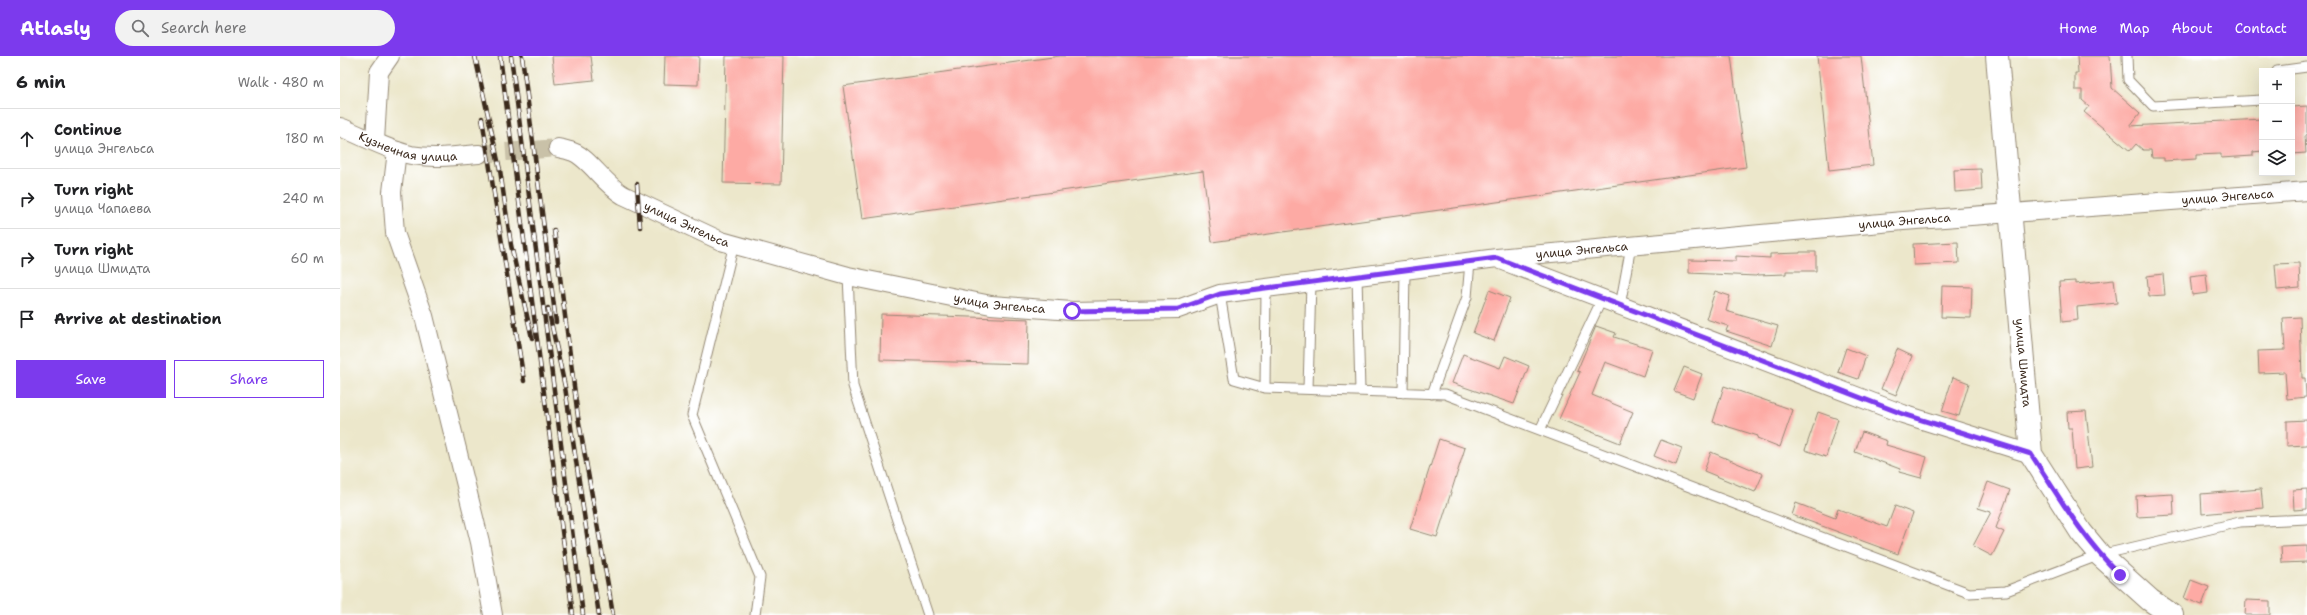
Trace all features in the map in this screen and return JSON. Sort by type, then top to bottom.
[{"type":"main road","name":"улица Шмидта","points":[[1997,56],[2012,214],[2031,454],[2081,532],[2100,555],[2138,590],[2172,615]]},
{"type":"street","points":[[375,141],[379,72],[390,56]]},
{"type":"street","name":"Кузнечная улица","points":[[340,127],[397,151],[428,156],[479,154]]},
{"type":"street","name":"улица Энгельса","points":[[558,148],[573,152],[582,158],[612,189],[721,241],[848,276],[991,305],[1072,311],[1178,309],[1220,294],[1497,258],[1903,221],[2012,214],[2307,190]]},
{"type":"street","points":[[397,151],[392,192],[395,233],[424,316],[480,542],[492,615]]},
{"type":"street","points":[[1497,258],[1903,414],[2031,454]]},
{"type":"lane","points":[[2127,56],[2128,80],[2153,106],[2259,100]]},
{"type":"lane","points":[[2295,69],[2307,67]]},
{"type":"lane","points":[[734,244],[692,415],[760,577],[755,615]]},
{"type":"lane","points":[[1620,306],[1631,246]]},
{"type":"lane","points":[[1432,394],[1467,297],[1470,262]]},
{"type":"lane","points":[[1403,392],[1405,270]]},
{"type":"lane","points":[[848,276],[853,386],[928,615]]},
{"type":"lane","points":[[1357,276],[1360,391]]},
{"type":"lane","points":[[1308,389],[1311,282]]},
{"type":"lane","points":[[1265,388],[1266,288]]},
{"type":"lane","points":[[1220,294],[1234,379],[1265,388],[1445,394],[1969,593],[2006,591],[2100,555],[2240,522],[2307,519]]},
{"type":"lane","points":[[1540,430],[1602,298]]},
{"type":"building","points":[[552,56],[591,56],[594,80],[555,84]]},
{"type":"building","points":[[665,56],[699,56],[698,85],[664,84]]},
{"type":"building","points":[[726,56],[784,56],[781,184],[723,183]]},
{"type":"building","points":[[1060,56],[1731,56],[1746,167],[1212,242],[1203,171],[862,219],[843,86]]},
{"type":"building","points":[[1817,56],[1861,56],[1873,165],[1829,170]]},
{"type":"building","points":[[2077,56],[2110,56],[2112,88],[2140,113],[2130,126],[2259,119],[2259,151],[2253,152],[2253,156],[2221,158],[2221,154],[2196,155],[2196,159],[2164,161],[2164,158],[2152,158],[2151,150],[2143,150],[2136,144],[2130,151],[2084,112],[2089,106],[2082,100],[2082,90],[2075,90],[2075,73],[2078,73]]},
{"type":"building","points":[[2307,106],[2307,134],[2305,135],[2306,153],[2295,154],[2295,107]]},
{"type":"building","points":[[1981,169],[1982,190],[1955,192],[1954,170]]},
{"type":"building","points":[[1958,242],[1959,263],[1914,265],[1913,244]]},
{"type":"building","points":[[1816,252],[1816,271],[1786,271],[1786,274],[1756,276],[1689,273],[1689,260],[1736,261],[1736,256],[1770,258],[1770,254]]},
{"type":"building","points":[[2299,263],[2300,288],[2277,290],[2275,264]]},
{"type":"building","points":[[2163,274],[2165,295],[2149,296],[2147,276]]},
{"type":"building","points":[[2206,274],[2208,293],[2192,295],[2190,276]]},
{"type":"building","points":[[2114,280],[2117,303],[2077,307],[2078,320],[2062,322],[2059,282],[2075,281],[2075,284]]},
{"type":"building","points":[[1942,286],[1972,287],[1971,318],[1941,317]]},
{"type":"building","points":[[1489,290],[1510,298],[1494,341],[1473,333]]},
{"type":"building","points":[[1715,291],[1730,296],[1726,311],[1778,326],[1772,346],[1726,331],[1728,326],[1706,319]]},
{"type":"building","points":[[881,314],[1029,319],[1028,364],[880,360]]},
{"type":"building","points":[[2300,317],[2302,378],[2305,378],[2306,397],[2287,399],[2285,372],[2259,373],[2258,351],[2285,350],[2283,318]]},
{"type":"building","points":[[1596,326],[1616,333],[1614,337],[1652,349],[1643,376],[1605,362],[1592,395],[1633,412],[1620,443],[1559,419],[1580,372],[1577,371]]},
{"type":"building","points":[[1846,348],[1866,356],[1858,379],[1838,372]]},
{"type":"building","points":[[1897,349],[1912,356],[1896,395],[1881,389]]},
{"type":"building","points":[[1463,354],[1500,368],[1505,356],[1529,366],[1514,404],[1452,383]]},
{"type":"building","points":[[1684,367],[1702,374],[1693,398],[1674,391]]},
{"type":"building","points":[[1953,377],[1969,383],[1959,416],[1942,411]]},
{"type":"building","points":[[1724,386],[1793,410],[1780,447],[1757,438],[1758,436],[1713,422]]},
{"type":"building","points":[[2086,411],[2092,467],[2075,469],[2072,428],[2068,428],[2067,412]]},
{"type":"building","points":[[1818,412],[1838,419],[1826,457],[1805,450]]},
{"type":"building","points":[[2307,420],[2307,445],[2287,446],[2287,421]]},
{"type":"building","points":[[1862,432],[1887,441],[1886,445],[1927,457],[1921,478],[1899,472],[1900,469],[1855,452]]},
{"type":"building","points":[[1439,439],[1465,448],[1437,537],[1410,529]]},
{"type":"building","points":[[1661,440],[1682,448],[1676,465],[1654,456]]},
{"type":"building","points":[[1711,452],[1763,474],[1755,492],[1704,471]]},
{"type":"building","points":[[1988,482],[2010,490],[1996,528],[2004,532],[1992,556],[1973,546],[1991,512],[1978,508]]},
{"type":"building","points":[[2261,489],[2263,508],[2202,514],[2201,494]]},
{"type":"building","points":[[2307,489],[2307,509],[2294,510],[2293,490]]},
{"type":"building","points":[[2173,494],[2174,515],[2137,517],[2136,496]]},
{"type":"building","points":[[1796,503],[1835,518],[1838,509],[1887,527],[1895,506],[1913,513],[1898,554],[1792,515]]},
{"type":"building","points":[[2307,546],[2307,562],[2282,563],[2281,547]]},
{"type":"building","points":[[2191,580],[2209,587],[2202,605],[2184,598]]},
{"type":"building","points":[[2246,600],[2270,601],[2270,615],[2245,615]]},
{"type":"tunnel","points":[[479,154],[558,148]]},
{"type":"railway","points":[[475,56],[500,170],[511,245],[532,338]]},
{"type":"railway","points":[[500,56],[573,615]]},
{"type":"railway","points":[[511,56],[583,615]]},
{"type":"railway","points":[[522,56],[556,322]]},
{"type":"railway","points":[[482,118],[524,381]]},
{"type":"railway","points":[[637,184],[640,227]]},
{"type":"railway","points":[[554,230],[578,417],[610,596]]},
{"type":"railway","points":[[548,308],[565,387],[599,615]]},
{"type":"railway","points":[[609,591],[613,615]]},
{"type":"route","points":[[1072,311],[1178,309],[1220,294],[1497,258],[1903,414],[2031,454],[2081,532],[2100,555],[2120,575]]}]
